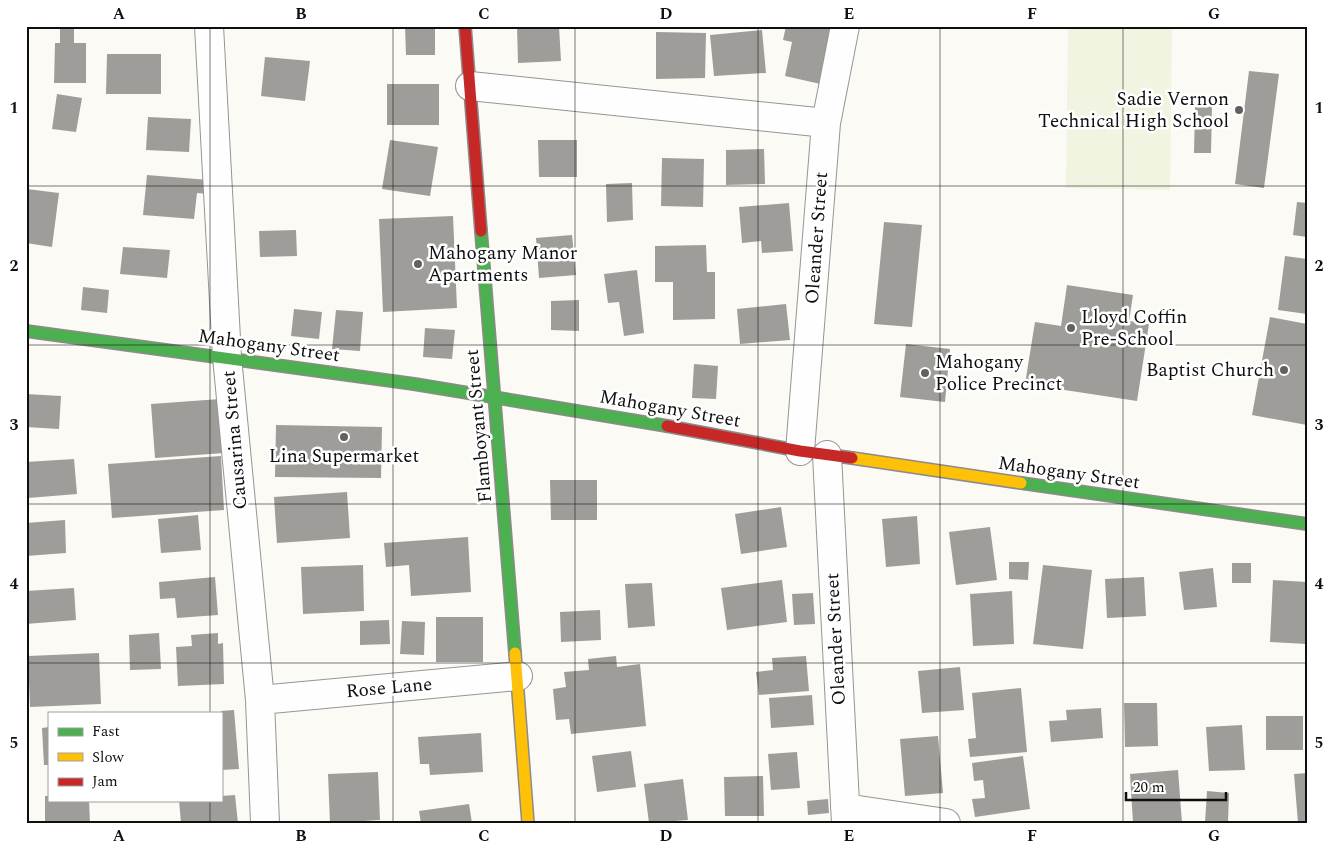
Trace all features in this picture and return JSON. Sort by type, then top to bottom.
[{"type":"street","name":"Causarina Street","points":[[209,26],[227,357],[260,700],[265,823]]},
{"type":"street","name":"Flamboyant Street","points":[[466,26],[528,823]]},
{"type":"street","name":"Oleander Street","points":[[800,451],[826,123],[845,26]]},
{"type":"street","points":[[470,86],[826,123]]},
{"type":"street","name":"Mahogany Street","points":[[26,331],[227,357],[494,396],[732,437],[800,451],[1307,524]]},
{"type":"street","name":"Oleander Street","points":[[827,455],[845,815]]},
{"type":"street","name":"Rose Lane","points":[[260,700],[518,676]]},
{"type":"street","points":[[845,815],[946,823]]},
{"type":"green space","points":[[1172,27],[1170,190],[1066,188],[1068,29]]},
{"type":"building","points":[[60,26],[74,27],[74,43],[86,43],[86,83],[54,83],[55,43],[60,43]]},
{"type":"building","points":[[282,26],[327,26],[327,29],[282,28]]},
{"type":"building","points":[[405,26],[435,26],[435,55],[406,55]]},
{"type":"building","points":[[517,26],[559,26],[561,61],[518,63]]},
{"type":"building","points":[[786,26],[838,26],[825,85],[785,76],[792,42],[783,40]]},
{"type":"building","points":[[762,30],[766,73],[714,76],[710,35]]},
{"type":"building","points":[[656,32],[706,33],[705,78],[656,79]]},
{"type":"building","points":[[107,54],[161,54],[161,94],[106,94]]},
{"type":"building","points":[[265,57],[310,61],[305,101],[261,96]]},
{"type":"building","points":[[1249,71],[1279,74],[1264,188],[1235,184]]},
{"type":"building","points":[[387,84],[439,84],[439,125],[387,125]]},
{"type":"building","points":[[57,94],[82,98],[76,132],[52,129]]},
{"type":"building","points":[[1195,106],[1212,106],[1211,153],[1194,153]]},
{"type":"building","points":[[148,117],[191,119],[189,152],[146,150]]},
{"type":"building","points":[[390,140],[438,147],[430,196],[382,189]]},
{"type":"building","points":[[538,140],[577,140],[577,177],[539,177]]},
{"type":"building","points":[[764,149],[765,184],[726,185],[726,150]]},
{"type":"building","points":[[662,158],[704,159],[703,207],[661,206]]},
{"type":"building","points":[[147,175],[209,180],[208,194],[197,193],[194,219],[143,215]]},
{"type":"building","points":[[632,183],[633,220],[607,222],[606,184]]},
{"type":"building","points":[[27,189],[59,193],[52,247],[26,243]]},
{"type":"building","points":[[1297,202],[1307,203],[1307,237],[1293,235]]},
{"type":"building","points":[[789,203],[793,251],[762,253],[761,241],[742,243],[739,207]]},
{"type":"building","name":"Mahogany Manor Apartments","points":[[453,216],[457,308],[383,312],[379,219]]},
{"type":"building","points":[[884,222],[922,225],[912,327],[874,324]]},
{"type":"building","points":[[296,230],[297,256],[260,257],[259,231]]},
{"type":"building","points":[[572,235],[576,275],[539,278],[536,238]]},
{"type":"building","points":[[706,245],[707,272],[715,272],[715,319],[673,320],[673,282],[655,282],[655,246]]},
{"type":"building","points":[[123,247],[170,250],[167,278],[120,274]]},
{"type":"building","points":[[1285,256],[1307,259],[1307,314],[1278,310]]},
{"type":"building","points":[[637,270],[644,333],[624,336],[619,302],[608,303],[604,274]]},
{"type":"building","points":[[1067,285],[1133,295],[1129,321],[1149,324],[1137,401],[1025,384],[1035,322],[1061,326]]},
{"type":"building","points":[[83,287],[109,290],[107,313],[81,310]]},
{"type":"building","points":[[579,300],[579,331],[551,330],[551,301]]},
{"type":"building","points":[[786,304],[790,340],[740,344],[737,309]]},
{"type":"building","points":[[294,309],[322,312],[319,339],[291,336]]},
{"type":"building","points":[[336,310],[363,312],[360,351],[332,349]]},
{"type":"building","name":"Baptist Church","points":[[1270,317],[1307,324],[1307,425],[1252,415]]},
{"type":"building","points":[[425,328],[455,330],[452,359],[423,357]]},
{"type":"building","name":"Mahogany Police Precinct","points":[[906,344],[950,349],[945,402],[900,397]]},
{"type":"building","points":[[694,364],[718,366],[716,399],[692,398]]},
{"type":"building","points":[[26,394],[61,396],[59,429],[26,427]]},
{"type":"building","points":[[220,399],[224,453],[155,458],[151,404]]},
{"type":"building","points":[[276,425],[382,427],[381,478],[275,477]]},
{"type":"building","points":[[221,456],[224,510],[112,518],[108,464]]},
{"type":"building","points":[[74,459],[77,494],[28,498],[26,462]]},
{"type":"building","points":[[550,480],[597,480],[597,520],[551,520]]},
{"type":"building","points":[[347,492],[350,538],[277,543],[274,497]]},
{"type":"building","points":[[781,507],[787,547],[741,554],[735,514]]},
{"type":"building","points":[[198,515],[201,550],[161,553],[158,519]]},
{"type":"building","points":[[917,516],[920,564],[886,567],[882,519]]},
{"type":"building","points":[[65,520],[66,553],[26,556],[26,523]]},
{"type":"building","points":[[990,527],[997,580],[956,585],[949,532]]},
{"type":"building","points":[[468,537],[471,592],[411,596],[409,565],[386,567],[384,543]]},
{"type":"building","points":[[1009,562],[1029,562],[1028,580],[1009,579]]},
{"type":"building","points":[[1232,563],[1251,563],[1251,583],[1232,583]]},
{"type":"building","points":[[363,565],[364,611],[303,614],[301,567]]},
{"type":"building","points":[[1043,565],[1092,570],[1083,649],[1033,644]]},
{"type":"building","points":[[1213,568],[1217,607],[1184,610],[1179,572]]},
{"type":"building","points":[[215,577],[218,615],[177,618],[175,598],[160,599],[159,582]]},
{"type":"building","points":[[1144,577],[1146,616],[1107,618],[1105,579]]},
{"type":"building","points":[[782,580],[787,622],[727,630],[721,588]]},
{"type":"building","points":[[1273,580],[1307,582],[1307,644],[1270,642]]},
{"type":"building","points":[[652,583],[655,626],[628,628],[625,584]]},
{"type":"building","points":[[74,588],[76,620],[26,624],[26,591]]},
{"type":"building","points":[[1012,591],[1014,644],[973,646],[970,594]]},
{"type":"building","points":[[813,593],[815,624],[794,625],[792,594]]},
{"type":"building","points":[[600,610],[601,640],[561,642],[560,612]]},
{"type":"building","points":[[436,617],[483,617],[483,662],[436,662]]},
{"type":"building","points":[[389,620],[390,644],[360,645],[360,621]]},
{"type":"building","points":[[402,621],[425,622],[424,655],[400,654]]},
{"type":"building","points":[[159,633],[161,669],[130,670],[129,635]]},
{"type":"building","points":[[218,633],[218,644],[223,643],[224,684],[178,686],[176,647],[192,646],[191,635]]},
{"type":"building","points":[[99,653],[101,704],[30,707],[28,656]]},
{"type":"building","points":[[616,656],[617,667],[640,664],[646,726],[571,734],[569,719],[556,720],[553,689],[566,687],[564,672],[589,670],[588,659]]},
{"type":"building","points":[[806,656],[809,691],[759,695],[756,672],[773,670],[772,658]]},
{"type":"building","points":[[960,667],[964,710],[922,713],[918,671]]},
{"type":"building","points":[[1021,688],[1027,752],[970,757],[968,739],[976,738],[972,693]]},
{"type":"building","points":[[812,695],[814,725],[771,728],[769,698]]},
{"type":"building","points":[[1124,703],[1157,703],[1158,746],[1125,747]]},
{"type":"building","points":[[1101,708],[1103,738],[1051,742],[1049,721],[1067,720],[1066,710]]},
{"type":"building","points":[[234,710],[239,769],[222,770],[221,711]]},
{"type":"building","points":[[1266,716],[1303,716],[1303,750],[1266,750]]},
{"type":"building","points":[[1242,725],[1245,770],[1209,771],[1206,727]]},
{"type":"building","points":[[48,727],[48,765],[44,765],[42,728]]},
{"type":"building","points":[[481,733],[483,772],[430,775],[429,764],[420,764],[418,737]]},
{"type":"building","points":[[938,736],[943,793],[905,796],[900,739]]},
{"type":"building","points":[[631,751],[636,787],[597,792],[592,756]]},
{"type":"building","points":[[797,752],[800,788],[771,790],[768,754]]},
{"type":"building","points":[[1023,756],[1030,809],[975,817],[972,799],[985,798],[983,780],[974,781],[972,763]]},
{"type":"building","points":[[1178,770],[1182,823],[1133,823],[1130,774]]},
{"type":"building","points":[[378,772],[380,820],[330,823],[328,774]]},
{"type":"building","points":[[1307,773],[1307,823],[1298,823],[1294,774]]},
{"type":"building","points":[[763,776],[764,816],[725,816],[724,777]]},
{"type":"building","points":[[683,779],[688,820],[649,823],[644,784]]},
{"type":"building","points":[[1207,791],[1229,793],[1228,823],[1205,823]]},
{"type":"building","points":[[235,795],[238,823],[181,823],[179,802],[222,802],[222,796]]},
{"type":"building","points":[[45,796],[48,796],[48,802],[89,802],[90,823],[45,823]]},
{"type":"building","points":[[828,799],[829,813],[808,815],[807,801]]},
{"type":"building","points":[[469,804],[472,823],[421,823],[419,811]]},
{"type":"traffic: fast","points":[[481,231],[515,653]]},
{"type":"traffic: fast","points":[[26,331],[414,384],[667,426]]},
{"type":"traffic: fast","points":[[1021,483],[1307,524]]},
{"type":"traffic: slow","points":[[852,458],[1021,483]]},
{"type":"traffic: slow","points":[[515,653],[528,823]]},
{"type":"traffic: jam","points":[[465,26],[481,231]]},
{"type":"traffic: jam","points":[[667,426],[800,451],[852,458]]},
{"type":"place","name":"Sadie Vernon Technical High School","points":[[1239,110]]},
{"type":"place","name":"Mahogany Manor Apartments","points":[[418,264]]},
{"type":"place","name":"Lloyd Coffin Pre-School","points":[[1071,328]]},
{"type":"place","name":"Baptist Church","points":[[1284,370]]},
{"type":"place","name":"Mahogany Police Precinct","points":[[925,373]]},
{"type":"place","name":"Lina Supermarket","points":[[344,437]]}]
